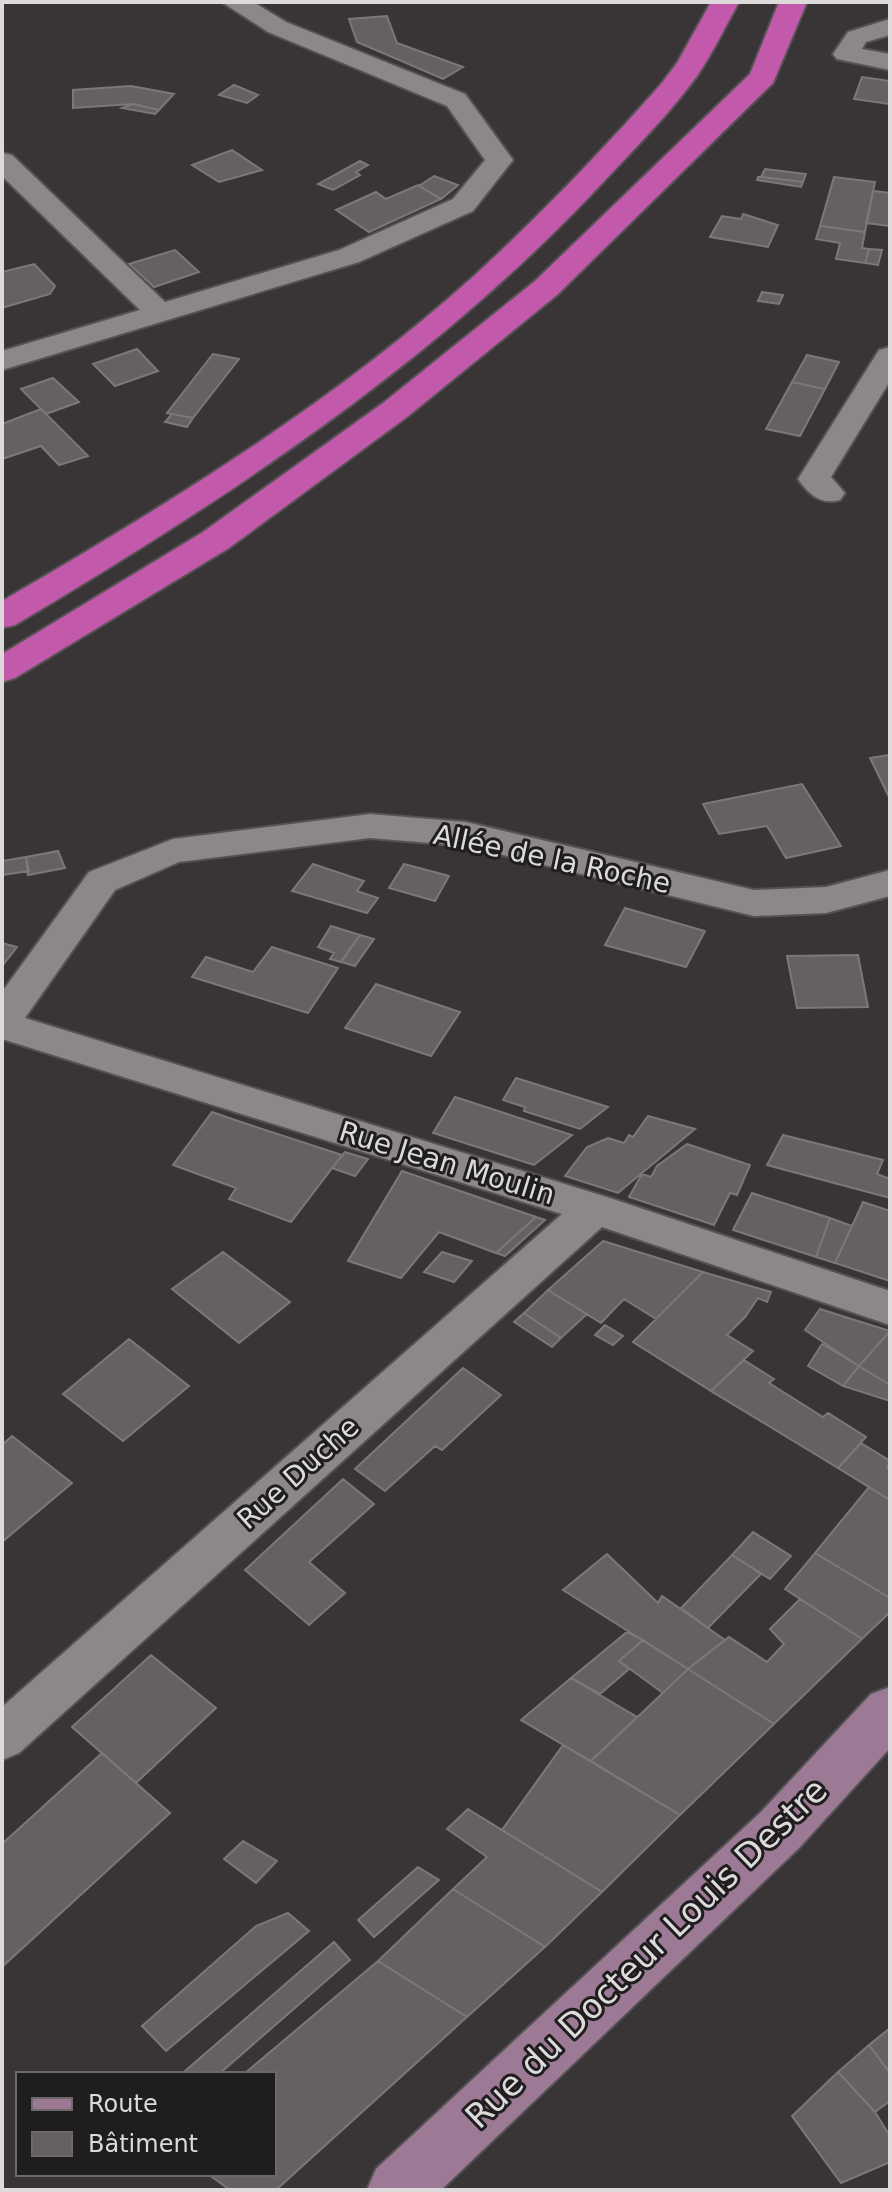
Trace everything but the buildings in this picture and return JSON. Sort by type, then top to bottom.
[{"type":"highway","points":[[2,617],[156,527],[262,455],[346,396],[496,274],[592,179],[686,70],[725,2]]},
{"type":"highway","points":[[2,670],[216,540],[395,410],[546,288],[763,77],[793,2]]},
{"type":"street","points":[[2,361],[349,256],[463,205],[499,160],[456,100],[277,27],[235,2]]},
{"type":"street","points":[[890,27],[857,37],[846,54],[890,62]]},
{"type":"street","points":[[2,161],[162,315]]},
{"type":"street","points":[[829,493],[814,479],[890,356]]},
{"type":"street","name":"Allée de la Roche","points":[[2,1023],[102,881],[173,851],[370,826],[466,834],[754,903],[826,900],[890,883]]},
{"type":"street","name":"Rue Jean Moulin","points":[[2,1023],[595,1209],[890,1308]]},
{"type":"street","name":"Rue Duche","points":[[2,1738],[595,1209]]},
{"type":"street","name":"Rue du Docteur Louis Destre","points":[[397,2190],[780,1830],[890,1711]]}]
